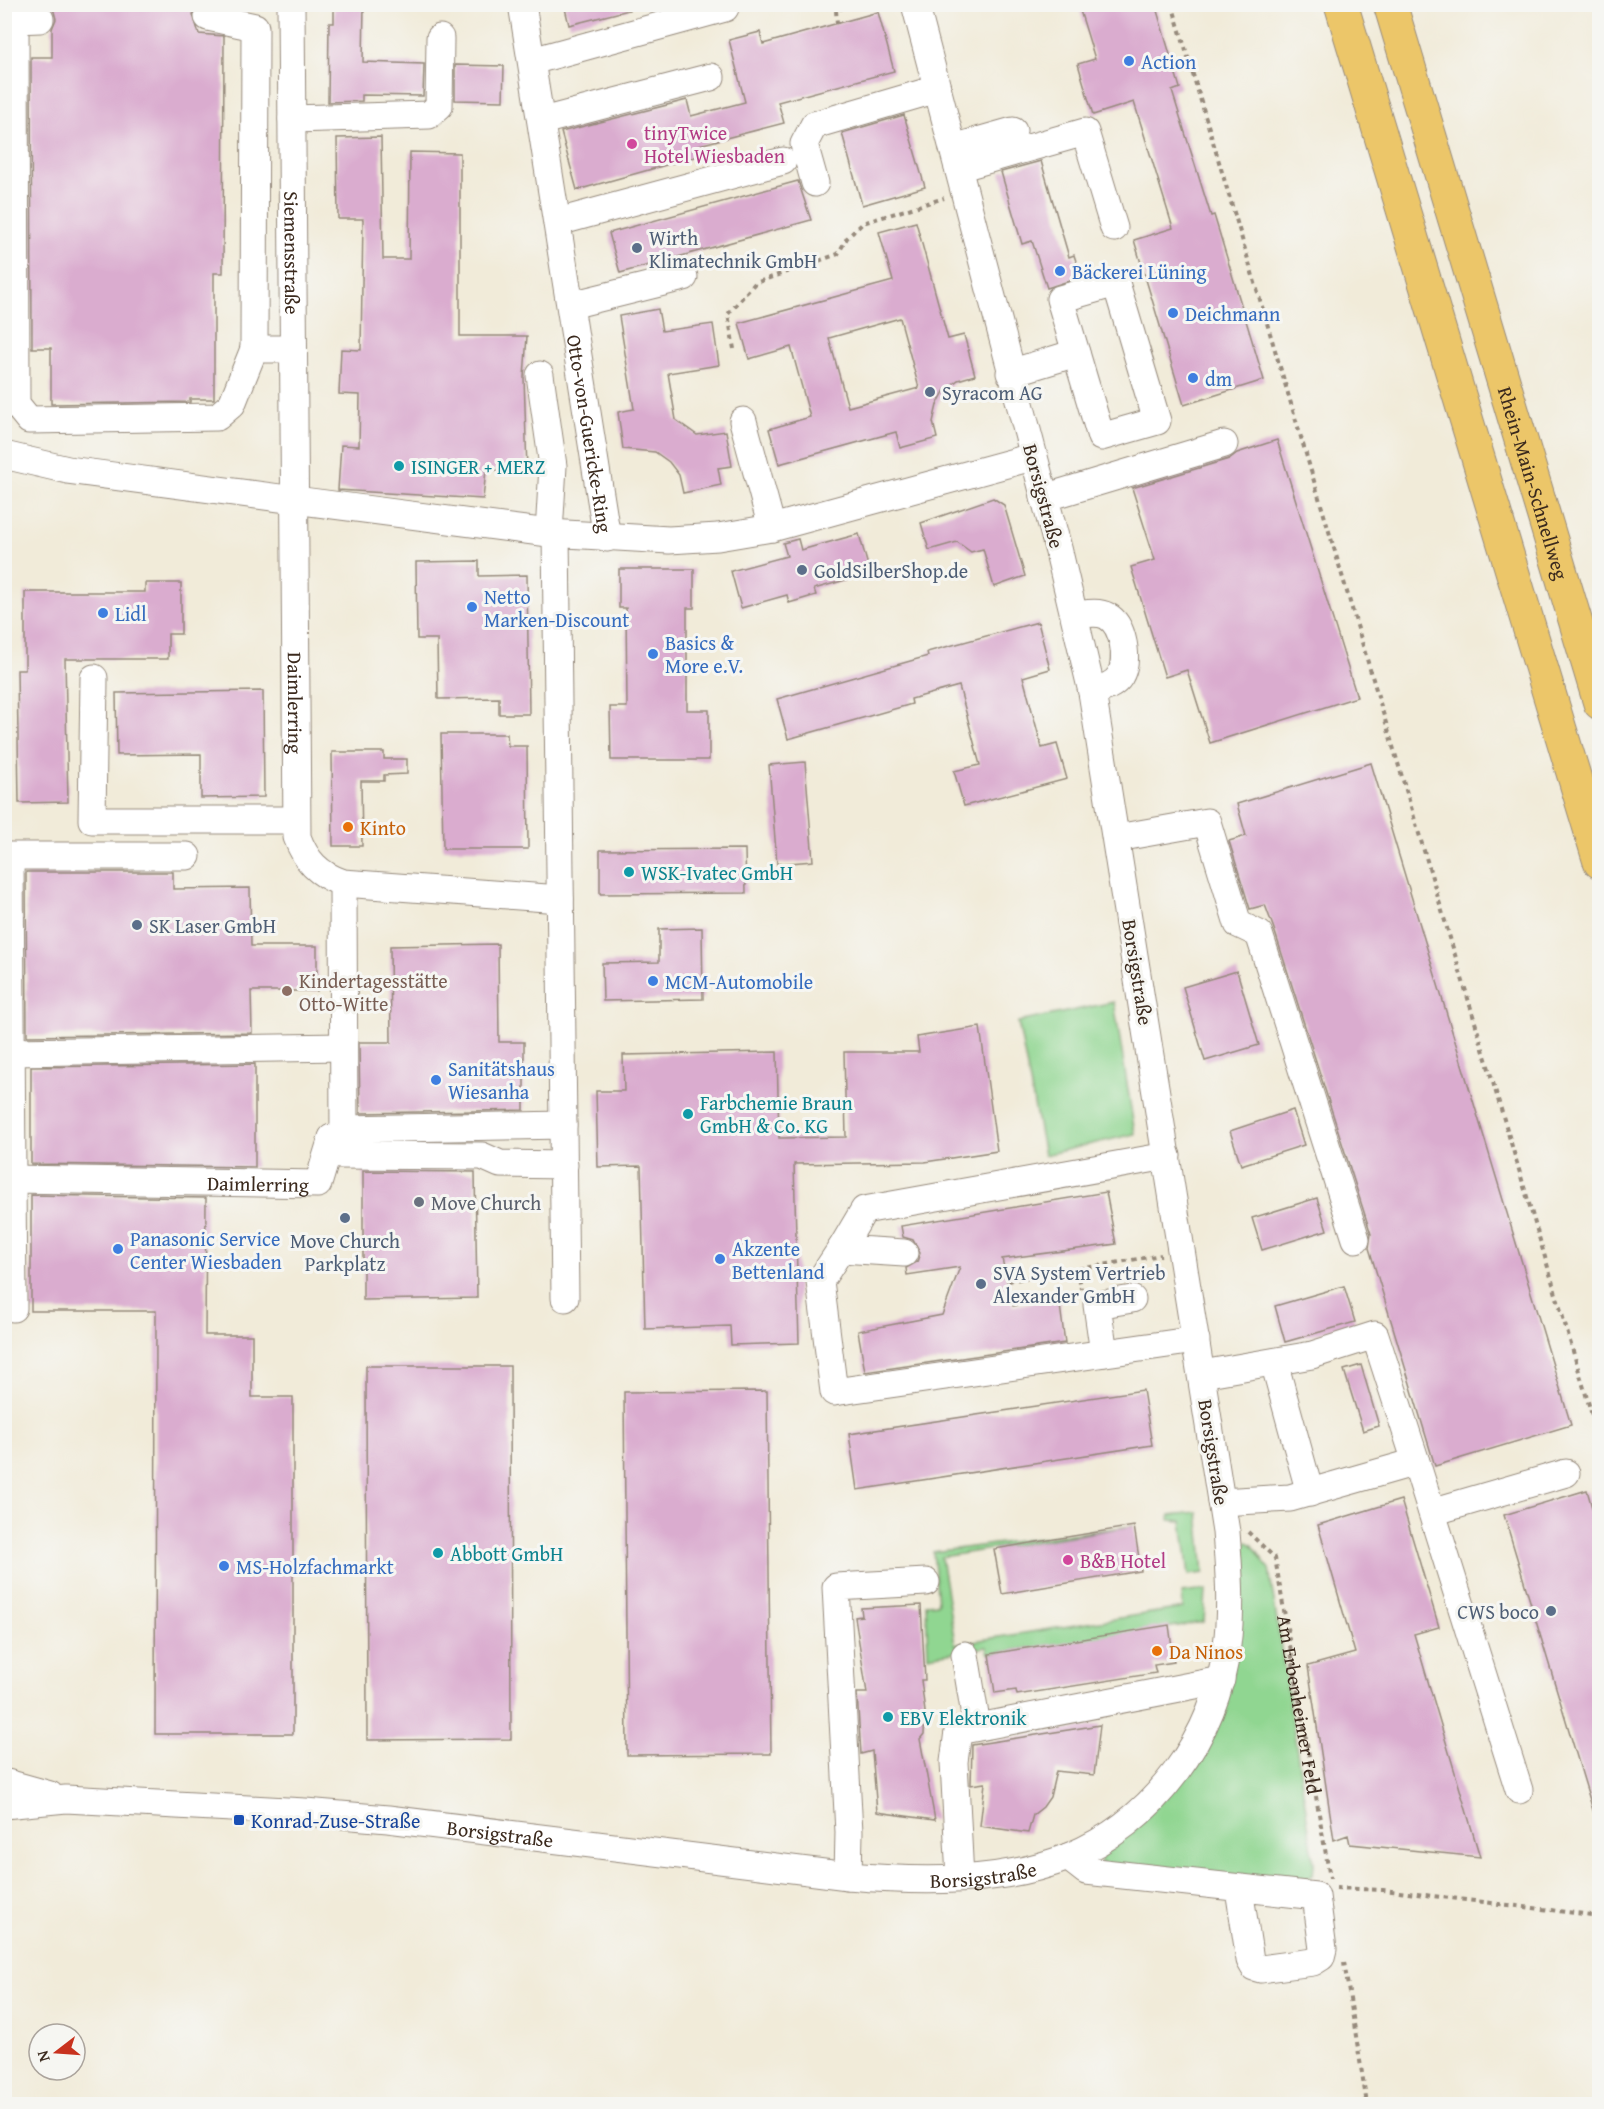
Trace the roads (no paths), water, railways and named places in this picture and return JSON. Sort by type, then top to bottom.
[{"type":"highway","points":[[1341,4],[1599,862]]},
{"type":"highway","name":"Rhein-Main-Schnellweg","points":[[1390,4],[1599,703]]},
{"type":"street","name":"Otto-von-Guericke-Ring","points":[[522,4],[606,538],[669,540],[718,537],[772,528],[1032,457]]},
{"type":"street","points":[[532,61],[724,8],[724,4]]},
{"type":"street","name":"Borsigstraße","points":[[5,1790],[66,1799],[305,1812],[388,1819],[848,1876],[916,1880],[960,1878],[1012,1871],[1068,1857],[1125,1823],[1159,1793],[1184,1762],[1202,1732],[1221,1680],[1227,1646],[1230,1594],[1221,1502],[1202,1374],[1117,838],[1092,692],[1075,615],[915,4]]},
{"type":"street","points":[[208,17],[255,27],[292,15]]},
{"type":"street","name":"Siemensstraße","points":[[292,15],[292,349],[295,500]]},
{"type":"street","points":[[40,19],[15,20],[16,404],[29,420],[217,417],[232,404],[254,349],[255,27]]},
{"type":"street","points":[[292,119],[429,115],[439,106],[440,38]]},
{"type":"street","points":[[542,121],[711,77]]},
{"type":"street","points":[[815,183],[804,144],[814,125],[937,89]]},
{"type":"street","points":[[959,169],[1013,130]]},
{"type":"street","points":[[959,169],[1084,132],[1114,228]]},
{"type":"street","points":[[558,222],[783,161]]},
{"type":"street","points":[[571,305],[684,277]]},
{"type":"street","points":[[1116,283],[1157,421],[1101,437],[1076,353],[1060,299],[1116,283]]},
{"type":"street","points":[[254,349],[292,349]]},
{"type":"street","points":[[1010,373],[1076,353]]},
{"type":"street","points":[[540,375],[553,466],[565,1298]]},
{"type":"street","points":[[743,421],[772,528]]},
{"type":"street","points":[[1044,498],[1224,444]]},
{"type":"street","points":[[4,455],[68,470],[606,538]]},
{"type":"street","points":[[4,472],[68,470]]},
{"type":"street","name":"Daimlerring","points":[[295,500],[295,820],[297,837],[303,853],[313,867],[327,877],[343,883],[560,899]]},
{"type":"street","points":[[1075,615],[1097,613],[1107,616],[1118,625],[1124,648],[1120,676],[1112,684],[1092,692]]},
{"type":"street","points":[[94,678],[92,820],[295,820]]},
{"type":"street","points":[[1117,838],[1206,822],[1238,924],[1259,934],[1356,1239]]},
{"type":"street","points":[[13,1308],[10,856],[187,856]]},
{"type":"street","name":"Daimlerring","points":[[12,1179],[318,1184],[338,1133],[342,1047],[343,883]]},
{"type":"street","points":[[11,1052],[342,1047]]},
{"type":"street","points":[[563,1125],[338,1133],[339,1155],[482,1156],[500,1164],[564,1165]]},
{"type":"street","points":[[1167,1156],[864,1210],[842,1249],[820,1281],[834,1392],[1196,1340]]},
{"type":"street","points":[[842,1249],[904,1253]]},
{"type":"street","points":[[1104,1353],[1097,1305],[1132,1299]]},
{"type":"street","points":[[1202,1374],[1312,1355],[1376,1335],[1519,1790]]},
{"type":"street","points":[[1274,1362],[1310,1492]]},
{"type":"street","points":[[1221,1502],[1290,1498],[1416,1462]]},
{"type":"street","points":[[1432,1512],[1566,1473]]},
{"type":"street","points":[[848,1876],[849,1832],[836,1587],[927,1582]]},
{"type":"street","points":[[964,1655],[977,1727]]},
{"type":"street","points":[[960,1878],[954,1762],[958,1731],[1221,1680]]},
{"type":"street","points":[[1068,1857],[1086,1871],[1239,1889],[1327,1894],[1321,1957],[1313,1962],[1261,1969],[1254,1966],[1250,1960],[1239,1889]]},
{"type":"place","name":"Action","points":[[1129,61]]},
{"type":"place","name":"tinyTwice Hotel Wiesbaden","points":[[632,144]]},
{"type":"place","name":"Wirth Klimatechnik GmbH","points":[[637,248]]},
{"type":"place","name":"Bäckerei Lüning","points":[[1060,271]]},
{"type":"place","name":"Deichmann","points":[[1173,313]]},
{"type":"place","name":"dm","points":[[1193,378]]},
{"type":"place","name":"Syracom AG","points":[[930,392]]},
{"type":"place","name":"ISINGER + MERZ","points":[[399,466]]},
{"type":"place","name":"GoldSilberShop.de","points":[[802,570]]},
{"type":"place","name":"Netto Marken-Discount","points":[[472,607]]},
{"type":"place","name":"Lidl","points":[[103,613]]},
{"type":"place","name":"Basics & More e.V.","points":[[653,654]]},
{"type":"place","name":"Kinto","points":[[348,827]]},
{"type":"place","name":"WSK-Ivatec GmbH","points":[[629,872]]},
{"type":"place","name":"SK Laser GmbH","points":[[137,925]]},
{"type":"place","name":"MCM-Automobile","points":[[653,981]]},
{"type":"place","name":"Kindertagesstätte Otto-Witte","points":[[287,991]]},
{"type":"place","name":"Sanitätshaus Wiesanha","points":[[436,1080]]},
{"type":"place","name":"Farbchemie Braun GmbH & Co. KG","points":[[688,1114]]},
{"type":"place","name":"Move Church","points":[[419,1202]]},
{"type":"place","name":"Move Church Parkplatz","points":[[345,1218]]},
{"type":"place","name":"Panasonic Service Center Wiesbaden","points":[[118,1249]]},
{"type":"place","name":"Akzente Bettenland","points":[[720,1259]]},
{"type":"place","name":"SVA System Vertrieb Alexander GmbH","points":[[981,1284]]},
{"type":"place","name":"Abbott GmbH","points":[[438,1553]]},
{"type":"place","name":"B&B Hotel","points":[[1068,1560]]},
{"type":"place","name":"MS-Holzfachmarkt","points":[[224,1566]]},
{"type":"place","name":"CWS boco","points":[[1551,1611]]},
{"type":"place","name":"Da Ninos","points":[[1157,1651]]},
{"type":"place","name":"EBV Elektronik","points":[[888,1717]]},
{"type":"place","name":"Konrad-Zuse-Straße","points":[[239,1820]]}]
